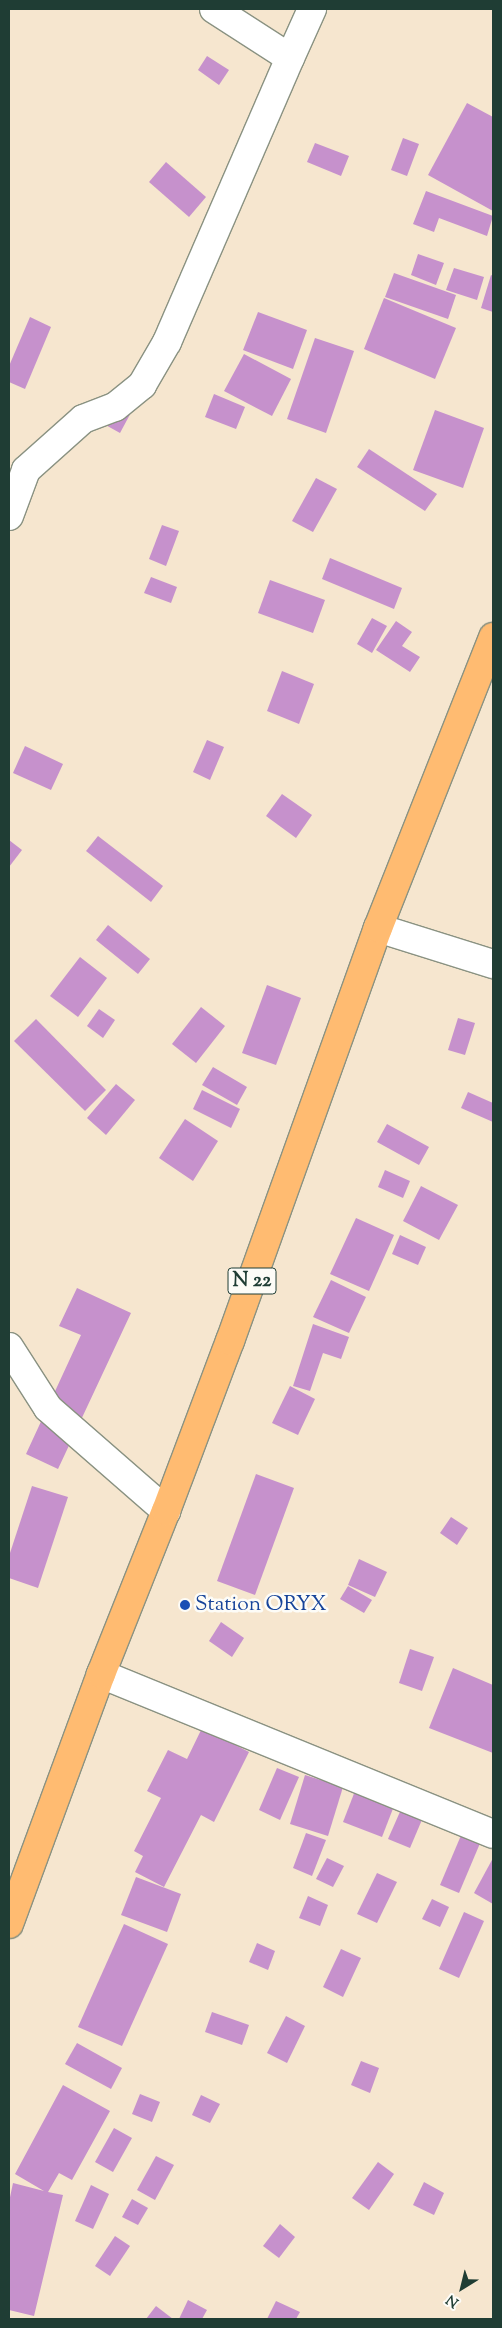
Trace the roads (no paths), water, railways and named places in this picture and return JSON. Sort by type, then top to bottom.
[{"type":"main road","name":"N 22","points":[[9,1924],[101,1674],[166,1511],[230,1341],[378,928],[493,637]]},
{"type":"street","points":[[214,9],[290,58]]},
{"type":"street","points":[[9,516],[26,470],[83,418],[114,407],[142,385],[167,342],[312,9]]},
{"type":"street","points":[[378,928],[493,964]]},
{"type":"street","points":[[9,1347],[48,1408],[166,1511]]},
{"type":"street","points":[[101,1674],[493,1834]]},
{"type":"place","name":"Station ORYX","points":[[185,1605]]}]
